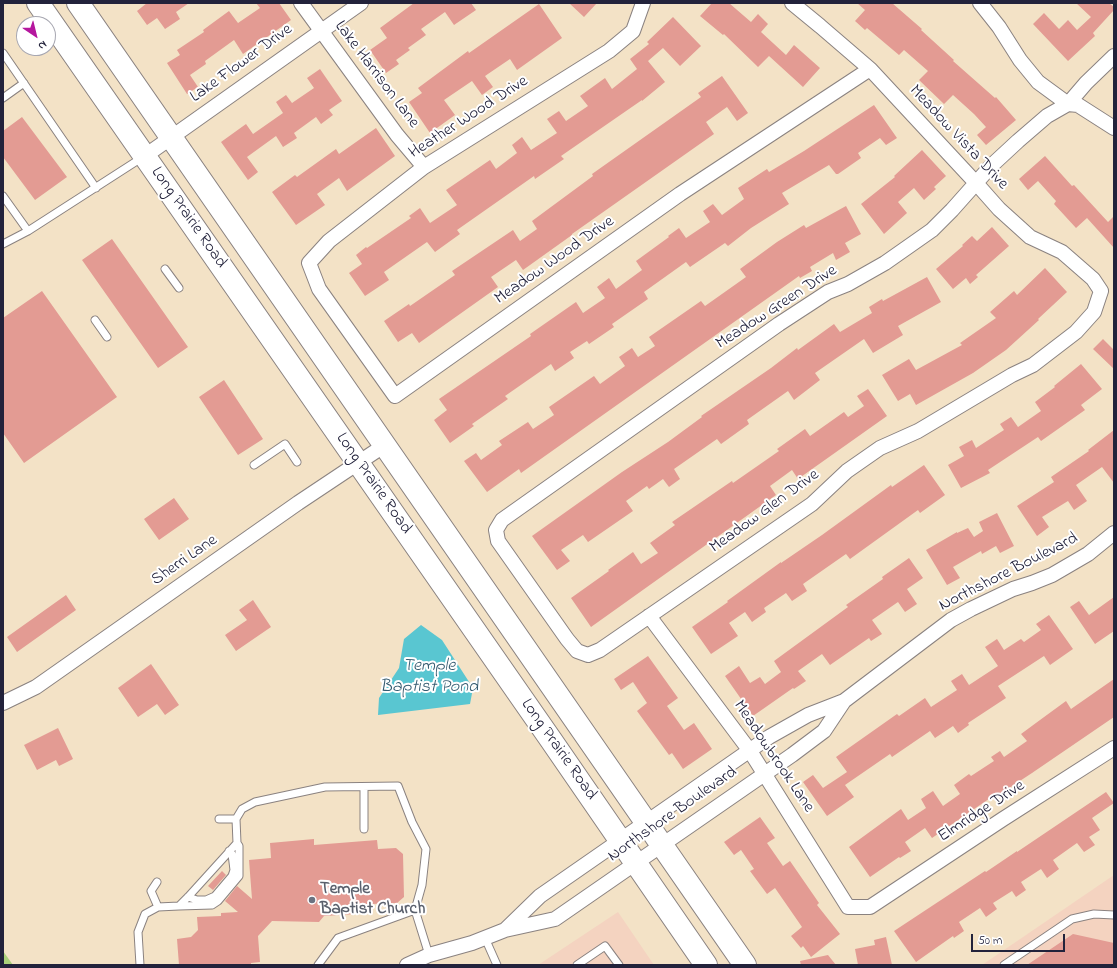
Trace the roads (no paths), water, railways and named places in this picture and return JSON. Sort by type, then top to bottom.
[{"type":"main road","name":"Long Prairie Road","points":[[38,3],[706,965]]},
{"type":"main road","name":"Long Prairie Road","points":[[78,3],[745,965]]},
{"type":"street","name":"Lake Harrison Lane","points":[[301,3],[397,135],[424,167]]},
{"type":"street","name":"Lake Flower Drive","points":[[145,156],[361,3]]},
{"type":"street","name":"Heather Wood Drive","points":[[309,263],[329,242],[424,167],[609,51],[633,31],[643,3]]},
{"type":"street","name":"Meadow Vista Drive","points":[[792,3],[870,69],[999,209],[1030,238],[1062,252],[1093,279],[1101,291]]},
{"type":"street","points":[[980,3],[999,27],[1020,60],[1038,82],[1068,104],[1078,105],[1114,128]]},
{"type":"street","name":"Meadow Green Drive","points":[[497,532],[496,530],[502,520],[780,324],[828,292],[848,284],[885,263],[932,230],[991,166],[1047,116],[1068,104],[1086,83],[1114,56]]},
{"type":"street","name":"Meadow Wood Drive","points":[[309,263],[319,289],[394,396],[680,194],[870,69]]},
{"type":"street","name":"Meadow Glen Drive","points":[[497,532],[498,541],[567,639],[577,651],[588,655],[600,650],[812,504],[847,471],[880,448],[918,431],[1033,365],[1076,332],[1094,312],[1101,291]]},
{"type":"street","name":"Sherri Lane","points":[[3,703],[36,687],[298,503],[359,464],[385,445]]},
{"type":"street","name":"Northshore Boulevard","points":[[505,930],[540,896],[769,737],[808,715],[844,701],[951,620],[1013,589],[1052,575],[1088,554],[1114,533]]},
{"type":"street","name":"Meadowbrook Lane","points":[[648,616],[750,751],[848,907],[870,907]]},
{"type":"street","name":"Northshore Boulevard","points":[[407,965],[429,955],[485,938],[505,930],[555,919],[824,731],[844,701]]},
{"type":"street","name":"Elmridge Drive","points":[[870,907],[1114,748]]},
{"type":"lane","points":[[3,53],[96,188]]},
{"type":"lane","points":[[3,98],[24,83]]},
{"type":"lane","points":[[3,244],[28,231],[145,156]]},
{"type":"lane","points":[[3,196],[28,231]]},
{"type":"lane","points":[[165,269],[179,288]]},
{"type":"lane","points":[[95,320],[107,337]]},
{"type":"lane","points":[[254,465],[285,444],[297,462]]},
{"type":"lane","points":[[140,965],[138,932],[145,914],[158,907],[212,905],[218,901],[239,876],[239,846],[237,843],[236,818],[242,809],[255,802],[325,787],[398,786],[412,822],[426,849],[422,885],[415,910],[429,955]]},
{"type":"lane","points":[[364,787],[364,829]]},
{"type":"lane","points":[[219,819],[236,818]]},
{"type":"lane","points":[[179,906],[237,843]]},
{"type":"lane","points":[[188,897],[197,900],[206,900],[215,896],[232,876],[234,870],[232,854],[229,851]]},
{"type":"lane","points":[[157,882],[151,891],[158,907]]},
{"type":"lane","points":[[318,965],[338,938],[415,910]]},
{"type":"lane","points":[[1004,965],[1072,919],[1094,914],[1114,915]]},
{"type":"lane","points":[[485,938],[497,965]]},
{"type":"lane","points":[[577,965],[605,946],[619,965]]},
{"type":"water","name":"Temple Baptist Pond","points":[[421,625],[442,640],[473,688],[470,704],[378,715],[379,698],[399,668],[404,639]]},
{"type":"place","name":"Temple Baptist Church","points":[[312,900]]}]
